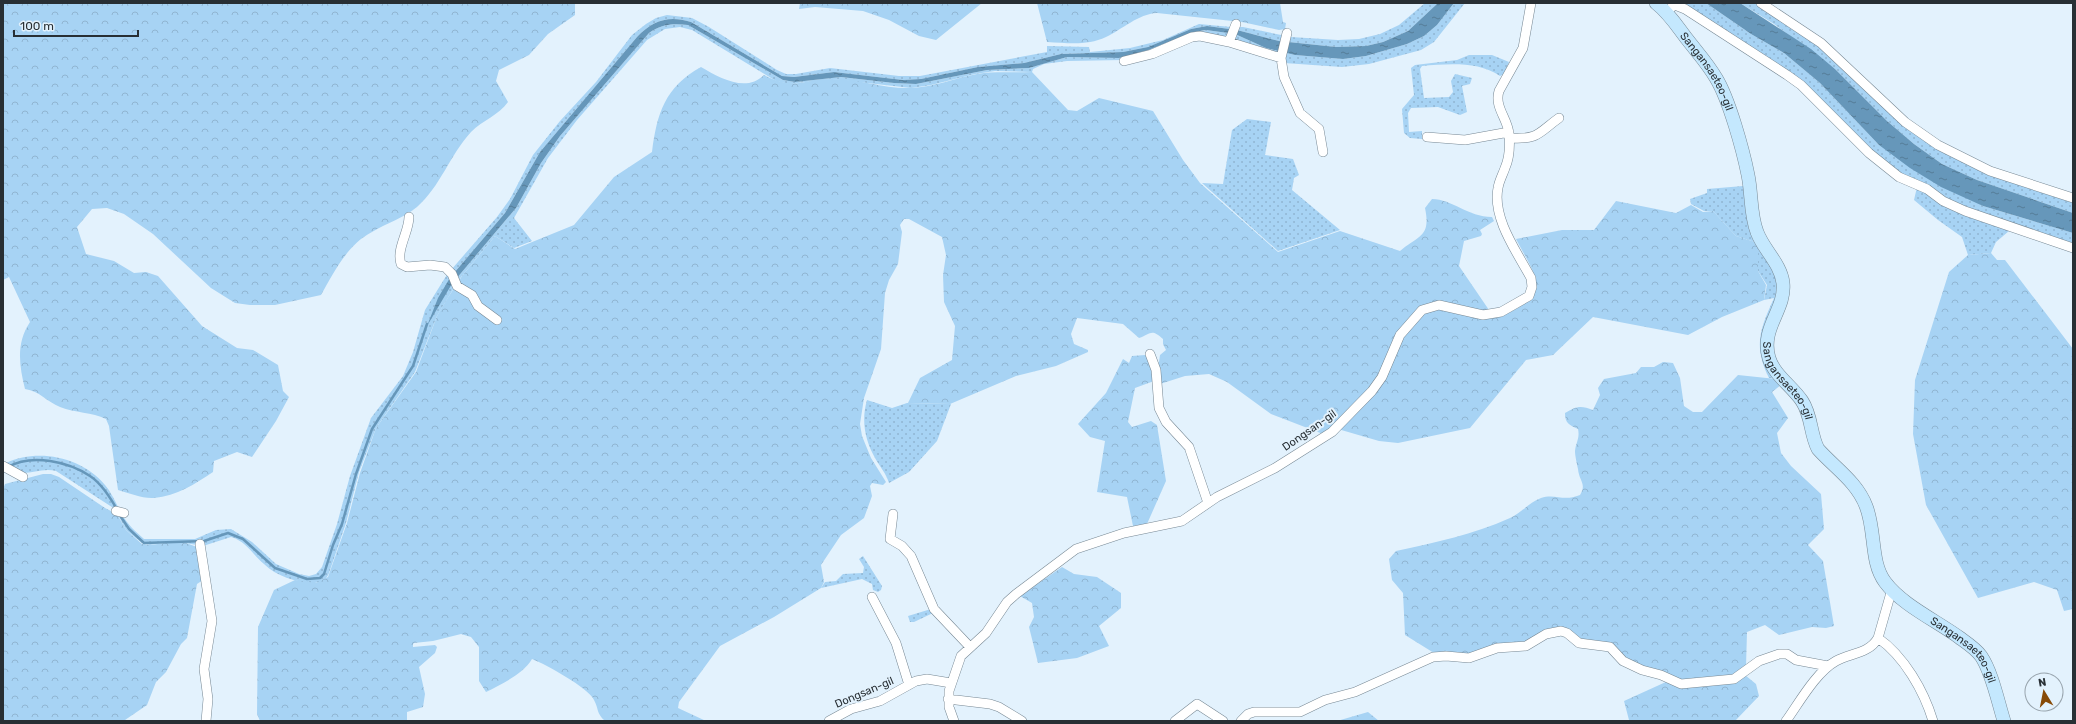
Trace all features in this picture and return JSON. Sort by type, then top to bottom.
[{"type":"street","name":"Dongsan-gil","points":[[954,721],[948,699],[950,683],[961,656],[986,633],[1010,599],[1072,552],[1124,533],[1177,523],[1208,503],[1280,464],[1320,440],[1341,424],[1378,383],[1400,335],[1422,310],[1432,306],[1442,306],[1483,315],[1492,314],[1511,308],[1529,296],[1532,287],[1531,278],[1502,223],[1498,207],[1498,187],[1507,161],[1509,135],[1506,121],[1499,106],[1498,95],[1523,48],[1531,3]]},
{"type":"street","points":[[1761,3],[1821,43],[1906,122],[1938,145],[1984,168],[2073,198]]},
{"type":"street","points":[[1661,7],[1673,6],[1685,9],[1787,74],[1801,85],[1869,153],[1899,177],[1927,189],[1958,208],[2073,248]]},
{"type":"street","name":"Sangansaeteo-gil","points":[[1661,7],[1712,73],[1722,90],[1745,159],[1757,232],[1783,279],[1782,298],[1771,323],[1767,337],[1769,359],[1774,369],[1796,393],[1806,408],[1818,449],[1849,480],[1862,497],[1873,530],[1878,566],[1882,576],[1892,589],[1912,605],[1942,624],[1980,654],[1987,668],[2004,721]]},
{"type":"street","points":[[1230,40],[1235,25]]},
{"type":"street","points":[[1287,34],[1282,57],[1284,76],[1300,114],[1319,129],[1323,152]]},
{"type":"street","points":[[1124,61],[1152,54],[1196,36],[1230,40],[1282,57]]},
{"type":"street","points":[[1427,136],[1464,140],[1509,135],[1534,136],[1545,130],[1559,118]]},
{"type":"street","points":[[409,217],[400,257],[401,264],[406,267],[430,265],[444,267],[452,274],[457,286],[472,295],[478,306],[498,320]]},
{"type":"street","points":[[1150,354],[1156,370],[1159,408],[1166,422],[1188,447],[1208,503]]},
{"type":"street","points":[[6,468],[24,477]]},
{"type":"street","points":[[893,514],[890,539],[902,546],[911,556],[934,610],[970,647]]},
{"type":"street","points":[[200,544],[212,621],[204,669],[208,699],[206,721]]},
{"type":"street","points":[[1786,721],[1828,666],[1840,659],[1871,648],[1878,638],[1892,589]]},
{"type":"street","name":"Dongsan-gil","points":[[872,597],[896,643],[909,685]]},
{"type":"street","points":[[1241,721],[1251,712],[1300,712],[1325,700],[1355,692],[1433,657],[1446,656],[1469,658],[1496,648],[1528,645],[1546,634],[1558,631],[1567,632],[1579,643],[1610,647],[1623,662],[1642,670],[1661,675],[1681,684],[1734,679],[1759,661],[1779,654],[1787,654],[1796,660],[1828,666]]},
{"type":"street","points":[[1878,638],[1890,648],[1908,669],[1933,721]]},
{"type":"street","name":"Dongsan-gil","points":[[829,721],[851,709],[880,701],[916,681],[927,679],[950,683]]},
{"type":"street","points":[[948,699],[990,704],[999,707],[1022,721]]},
{"type":"street","points":[[1175,721],[1197,704],[1223,721]]},
{"type":"green space","points":[[3,3],[575,3],[575,15],[548,34],[529,55],[499,70],[496,81],[508,102],[504,107],[471,132],[457,151],[439,181],[417,207],[407,214],[363,237],[349,251],[342,259],[321,295],[275,305],[250,305],[235,303],[211,288],[153,234],[124,214],[107,208],[92,209],[77,227],[86,254],[114,261],[134,273],[146,272],[158,276],[202,326],[237,348],[253,350],[278,365],[283,391],[289,397],[276,421],[252,457],[237,452],[214,461],[213,472],[192,485],[170,495],[150,498],[141,497],[118,490],[109,426],[106,419],[60,407],[39,394],[25,389],[21,371],[20,354],[22,338],[30,322],[9,277],[3,280]]},
{"type":"green space","points":[[800,3],[982,3],[936,40],[919,36],[889,20],[863,11],[815,7],[799,9]]},
{"type":"green space","points":[[1037,3],[1280,3],[1283,22],[1286,23],[1285,29],[1279,30],[1242,22],[1157,13],[1143,16],[1112,34],[1092,42],[1047,42]]},
{"type":"green space","points":[[1425,3],[1438,3],[1408,31],[1383,42],[1366,46],[1336,47],[1279,41],[1237,30],[1207,26],[1191,29],[1148,47],[1123,52],[1061,54],[1024,63],[978,67],[921,79],[903,80],[834,72],[794,77],[782,76],[691,22],[676,19],[662,20],[649,26],[637,37],[540,152],[505,213],[454,273],[451,270],[497,217],[510,199],[533,155],[560,121],[596,82],[632,35],[656,18],[667,15],[692,18],[786,74],[796,74],[830,68],[899,76],[920,76],[1047,52],[1047,46],[1089,47],[1090,52],[1130,48],[1163,40],[1199,24],[1243,27],[1291,37],[1338,40],[1359,39],[1380,34],[1399,25]]},
{"type":"green space","points":[[1454,3],[1465,3],[1434,42],[1421,50],[1369,64],[1342,67],[1284,63],[1213,34],[1169,44],[1122,60],[1067,61],[1044,64],[1033,69],[1032,72],[995,71],[911,88],[832,79],[789,84],[776,81],[692,30],[680,27],[665,29],[647,40],[577,120],[548,158],[514,218],[532,241],[514,248],[495,236],[457,282],[456,279],[516,208],[541,163],[560,136],[649,33],[663,26],[672,24],[688,25],[783,80],[795,82],[841,77],[916,84],[987,70],[1029,68],[1067,57],[1119,58],[1206,30],[1235,34],[1266,48],[1295,55],[1343,59],[1366,56],[1407,44],[1424,36],[1437,25]]},
{"type":"green space","points":[[1678,3],[1706,3],[1751,34],[1784,53],[1820,83],[1879,145],[1983,206],[2073,233],[2073,246],[1986,217],[1905,178],[1883,162],[1820,101]]},
{"type":"green space","points":[[1740,3],[1756,3],[1806,35],[1936,147],[2073,200],[2073,213],[1977,180],[1942,164],[1914,144],[1887,121],[1835,69],[1774,24]]},
{"type":"green space","points":[[1469,55],[1492,55],[1509,62],[1504,74],[1500,76],[1491,71],[1473,66],[1452,64],[1422,66],[1420,69],[1424,98],[1449,97],[1453,92],[1451,81],[1455,74],[1472,78],[1470,84],[1462,86],[1467,112],[1460,115],[1438,107],[1411,108],[1408,113],[1409,132],[1422,131],[1422,139],[1410,138],[1404,133],[1402,109],[1414,95],[1411,68],[1415,65],[1457,60]]},
{"type":"green space","points":[[701,67],[725,79],[741,83],[749,83],[764,75],[774,80],[791,83],[822,79],[842,79],[901,88],[928,86],[984,73],[1032,72],[1068,110],[1077,111],[1099,98],[1153,111],[1183,160],[1200,183],[1278,252],[1340,231],[1400,251],[1418,238],[1425,230],[1425,208],[1432,199],[1446,202],[1475,214],[1492,217],[1494,221],[1480,230],[1482,234],[1481,236],[1464,241],[1459,266],[1489,310],[1506,314],[1521,306],[1530,298],[1535,290],[1536,282],[1533,273],[1516,239],[1562,230],[1594,230],[1616,201],[1676,213],[1691,205],[1703,212],[1713,211],[1736,236],[1755,242],[1758,248],[1758,271],[1766,285],[1764,300],[1722,317],[1688,335],[1593,317],[1553,355],[1526,360],[1470,428],[1398,443],[1379,441],[1331,427],[1323,434],[1271,414],[1227,382],[1209,374],[1185,376],[1160,384],[1158,369],[1160,355],[1166,350],[1163,344],[1163,339],[1153,333],[1139,338],[1123,324],[1077,318],[1071,334],[1074,344],[1088,350],[1088,352],[1056,366],[1016,376],[950,404],[908,403],[920,378],[952,360],[955,326],[944,302],[943,275],[946,255],[942,237],[909,219],[904,219],[900,225],[902,232],[898,264],[889,280],[885,293],[881,349],[864,398],[860,424],[862,436],[871,458],[886,482],[883,485],[872,483],[870,486],[872,496],[864,518],[841,535],[821,565],[824,582],[821,588],[774,617],[720,646],[679,702],[678,708],[706,721],[605,721],[599,713],[596,703],[584,689],[556,671],[532,659],[518,674],[486,692],[479,681],[479,647],[471,637],[461,634],[413,644],[413,647],[435,645],[437,647],[435,653],[419,667],[425,694],[423,707],[407,712],[407,721],[260,721],[257,714],[258,627],[274,590],[295,580],[316,583],[328,577],[347,523],[360,473],[376,428],[416,372],[437,316],[462,276],[495,236],[515,249],[574,225],[614,177],[652,152],[660,113],[665,102],[679,83]]},
{"type":"green space","points":[[1247,119],[1271,122],[1265,155],[1293,159],[1299,175],[1294,178],[1292,190],[1340,230],[1278,251],[1202,183],[1223,184],[1232,130]]},
{"type":"green space","points":[[1743,186],[1755,242],[1736,236],[1713,211],[1704,211],[1691,204],[1690,199],[1707,193],[1707,189]]},
{"type":"green space","points":[[1917,187],[2009,231],[1996,242],[1991,253],[1968,255],[1962,237],[1914,200]]},
{"type":"green space","points":[[1758,248],[1771,263],[1779,286],[1771,314],[1776,379],[1769,378],[1761,356],[1760,338],[1762,328],[1774,298],[1764,300],[1767,285],[1758,271]]},
{"type":"green space","points":[[1991,253],[1997,260],[2005,260],[2073,349],[2073,609],[2064,611],[2057,590],[2034,582],[1978,598],[1926,505],[1913,434],[1915,380],[1949,272],[1968,255]]},
{"type":"green space","points":[[448,273],[455,286],[437,316],[415,372],[376,428],[359,472],[346,523],[329,573],[326,578],[320,582],[315,583],[293,580],[274,572],[245,545],[231,537],[203,546],[173,541],[150,545],[142,543],[126,530],[115,509],[56,471],[47,470],[27,473],[3,473],[6,463],[18,458],[45,456],[72,462],[95,475],[105,485],[126,521],[144,539],[195,539],[216,530],[231,529],[252,542],[276,564],[299,574],[309,576],[316,574],[322,567],[337,524],[350,476],[371,418],[403,376],[413,352],[425,310]]},
{"type":"green space","points":[[1145,355],[1152,365],[1154,381],[1135,388],[1128,422],[1132,427],[1151,421],[1157,425],[1166,481],[1147,524],[1133,526],[1127,497],[1097,492],[1105,441],[1090,437],[1078,424],[1106,393],[1123,359],[1129,363],[1132,356]]},
{"type":"green space","points":[[1663,362],[1673,363],[1680,378],[1684,406],[1693,412],[1702,412],[1738,375],[1776,379],[1781,385],[1772,392],[1788,418],[1777,433],[1781,453],[1791,466],[1821,494],[1824,529],[1808,545],[1823,561],[1834,626],[1826,628],[1812,627],[1779,635],[1765,625],[1747,632],[1746,667],[1739,674],[1690,682],[1643,668],[1618,653],[1583,643],[1569,631],[1468,656],[1434,653],[1405,635],[1403,593],[1392,580],[1389,559],[1396,551],[1454,538],[1496,524],[1510,518],[1541,498],[1551,496],[1569,498],[1580,495],[1583,485],[1575,451],[1578,438],[1578,429],[1568,423],[1565,413],[1579,407],[1585,407],[1593,410],[1600,395],[1598,388],[1604,379],[1636,373],[1641,367],[1654,367]]},
{"type":"green space","points":[[867,400],[892,408],[907,403],[951,404],[937,441],[909,472],[889,483],[866,437],[864,415]]},
{"type":"green space","points":[[43,474],[51,474],[59,477],[105,508],[117,514],[126,530],[142,544],[150,545],[173,542],[186,543],[197,547],[203,580],[197,584],[187,638],[181,644],[166,672],[156,682],[147,705],[125,720],[3,721],[3,489],[5,484]]},
{"type":"green space","points":[[863,556],[882,586],[881,590],[878,592],[873,590],[872,584],[862,579],[821,588],[825,582],[836,581],[843,574],[863,573],[864,567],[859,559]]},
{"type":"green space","points":[[1062,567],[1074,574],[1097,577],[1121,593],[1121,608],[1099,626],[1109,646],[1077,658],[1038,663],[1029,627],[1034,617],[1032,603],[1020,596]]},
{"type":"green space","points":[[931,609],[933,613],[914,622],[910,622],[908,616]]},
{"type":"green space","points":[[1745,675],[1756,684],[1759,696],[1735,721],[1629,720],[1624,701],[1668,681]]},
{"type":"green space","points":[[1368,712],[1379,721],[1337,721]]},
{"type":"water","points":[[1438,3],[1454,3],[1437,25],[1424,36],[1407,44],[1366,56],[1343,59],[1295,55],[1266,48],[1235,34],[1206,30],[1194,32],[1148,50],[1119,58],[1067,57],[1029,68],[987,70],[916,84],[841,77],[795,82],[783,80],[688,25],[672,24],[663,26],[649,33],[560,136],[541,163],[516,208],[456,279],[454,273],[505,213],[540,152],[637,37],[649,26],[662,20],[676,19],[691,22],[782,76],[794,77],[834,72],[903,80],[921,79],[978,67],[1024,63],[1061,54],[1123,52],[1148,47],[1191,29],[1207,26],[1237,30],[1279,41],[1336,47],[1366,46],[1383,42],[1408,31]]},
{"type":"water","points":[[1706,3],[1740,3],[1811,49],[1835,69],[1887,121],[1914,144],[1942,164],[1977,180],[2073,213],[2073,233],[1983,206],[1941,187],[1910,168],[1879,145],[1820,83],[1784,53],[1751,34]]},
{"type":"water","points":[[451,276],[453,282],[427,326],[438,298]]},
{"type":"waterway","points":[[119,514],[129,529],[144,543],[204,541],[228,533],[243,539],[275,568],[307,579],[320,578],[324,574],[333,545],[342,524],[356,474],[372,429],[413,366],[427,324]]},
{"type":"waterway","points":[[8,467],[18,463],[39,460],[61,463],[72,467],[94,479],[105,491],[117,509]]}]
